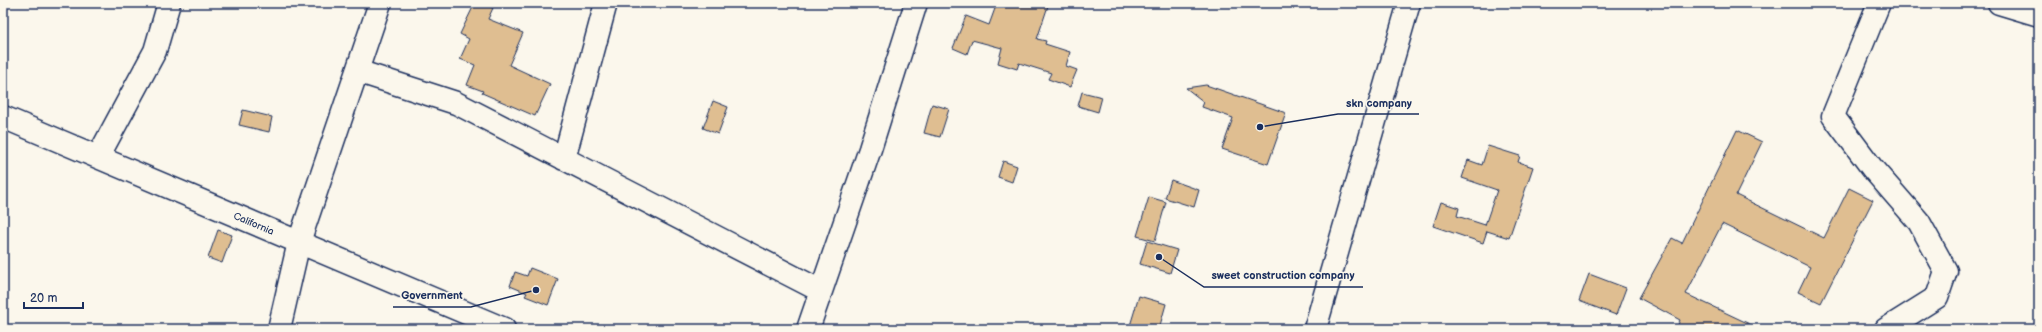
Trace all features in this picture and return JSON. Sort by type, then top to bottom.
[{"type":"street","points":[[98,157],[155,51],[169,3]]},
{"type":"street","points":[[279,329],[299,242],[380,3]]},
{"type":"street","points":[[564,159],[606,3]]},
{"type":"street","points":[[808,329],[870,149],[916,3]]},
{"type":"street","points":[[1315,329],[1409,3]]},
{"type":"street","points":[[1879,3],[1833,116],[1872,168],[1919,222],[1946,272],[1937,298],[1886,329]]},
{"type":"street","points":[[1999,3],[2039,14]]},
{"type":"street","points":[[357,71],[456,103],[821,291]]},
{"type":"street","name":"California","points":[[3,117],[504,329]]},
{"type":"building","points":[[475,3],[481,3],[493,8],[488,19],[523,33],[509,65],[550,84],[535,116],[467,85],[475,65],[460,59],[469,39],[460,34]]},
{"type":"building","points":[[997,3],[1049,3],[1037,39],[1046,41],[1045,44],[1070,52],[1066,66],[1077,70],[1070,87],[1048,79],[1051,73],[1019,63],[1017,69],[998,63],[1002,48],[972,40],[967,54],[953,48],[966,16],[989,25]]},
{"type":"building","points":[[1206,85],[1286,113],[1268,164],[1222,149],[1233,118],[1202,107],[1204,102],[1186,88]]},
{"type":"building","points":[[1082,92],[1102,97],[1098,112],[1078,106]]},
{"type":"building","points":[[713,101],[728,107],[718,134],[703,128]]},
{"type":"building","points":[[932,104],[949,109],[940,137],[924,133]]},
{"type":"building","points":[[243,110],[272,117],[269,132],[239,125]]},
{"type":"building","points":[[1737,130],[1762,142],[1736,195],[1824,238],[1849,188],[1873,200],[1821,303],[1798,292],[1810,267],[1722,224],[1686,294],[1760,329],[1676,329],[1680,320],[1639,298],[1672,238],[1682,243]]},
{"type":"building","points":[[1488,146],[1520,156],[1518,162],[1533,167],[1509,238],[1487,231],[1483,243],[1433,226],[1441,202],[1459,208],[1457,216],[1485,225],[1497,190],[1462,178],[1468,160],[1482,165]]},
{"type":"building","points":[[1003,161],[1017,166],[1012,182],[998,177]]},
{"type":"building","points":[[1171,180],[1199,190],[1194,207],[1165,198]]},
{"type":"building","points":[[1149,197],[1166,202],[1155,241],[1137,236]]},
{"type":"building","points":[[218,230],[232,235],[222,263],[208,258]]},
{"type":"building","points":[[1147,241],[1177,250],[1170,273],[1140,264]]},
{"type":"building","points":[[530,268],[558,279],[548,305],[525,296],[527,293],[510,286],[515,272],[527,276]]},
{"type":"building","points":[[1589,274],[1626,288],[1616,315],[1579,301]]},
{"type":"building","points":[[1139,296],[1166,304],[1159,329],[1129,329]]},
{"type":"place","name":"skn company","points":[[1260,127]]},
{"type":"place","name":"sweet construction company","points":[[1159,257]]},
{"type":"place","name":"Government","points":[[536,290]]}]
